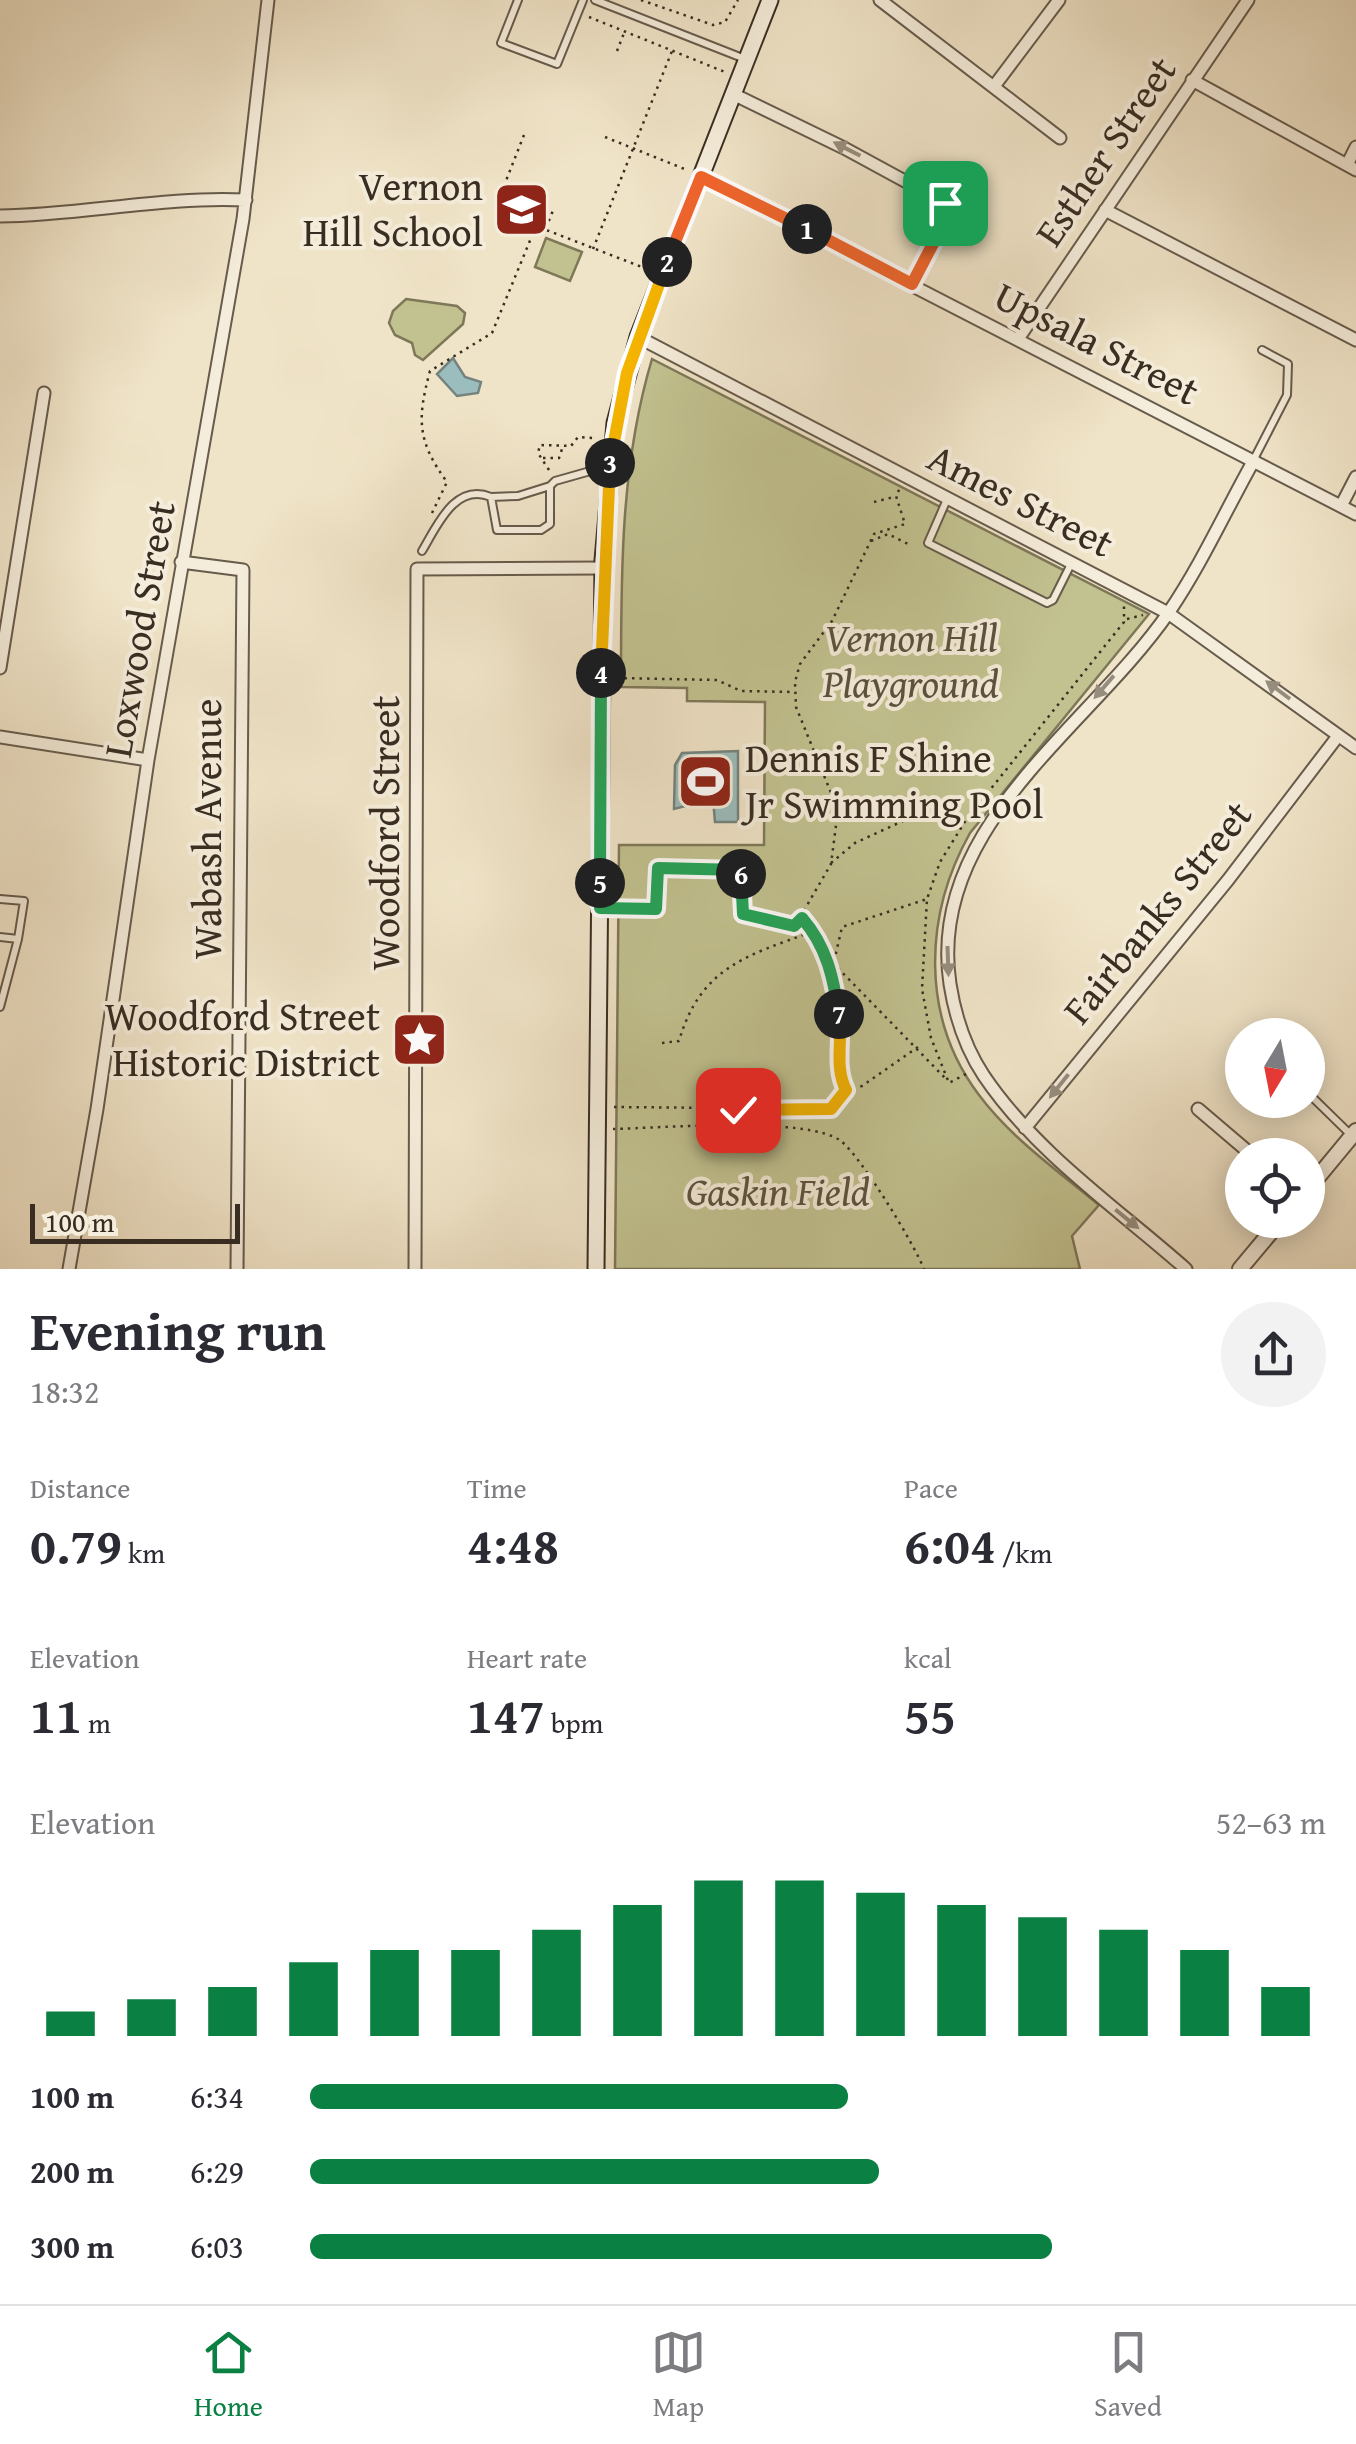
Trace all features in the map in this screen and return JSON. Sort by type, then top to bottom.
[{"type":"main road","points":[[596,1269],[603,568],[615,424],[638,338],[694,174],[733,94],[770,0]]},
{"type":"street","name":"Loxwood Street","points":[[69,1269],[98,1109],[148,760],[246,200],[268,0]]},
{"type":"street","points":[[880,0],[1060,138]]},
{"type":"street","points":[[994,85],[1060,0]]},
{"type":"street","name":"Esther Street","points":[[1018,339],[1248,0]]},
{"type":"street","points":[[1192,80],[1351,168],[1356,148]]},
{"type":"street","points":[[733,94],[947,204],[948,215],[912,284]]},
{"type":"street","name":"Upsala Street","points":[[694,174],[1356,514]]},
{"type":"street","points":[[0,216],[81,214],[199,198],[246,200]]},
{"type":"street","points":[[1105,210],[1356,340]]},
{"type":"street","name":"Ames Street","points":[[638,338],[1168,613],[1356,748]]},
{"type":"street","points":[[0,668],[44,393]]},
{"type":"street","points":[[1186,1269],[1025,1128],[979,1068],[956,1014],[948,948],[954,902],[987,827],[1168,613],[1254,460]]},
{"type":"street","points":[[1341,506],[1356,477]]},
{"type":"street","name":"Wabash Avenue","points":[[182,562],[243,570],[237,1269]]},
{"type":"street","name":"Woodford Street","points":[[414,1269],[417,569],[603,568]]},
{"type":"street","points":[[0,736],[148,760]]},
{"type":"street","name":"Fairbanks Street","points":[[1025,1128],[1228,880],[1338,736]]},
{"type":"street","points":[[1198,1110],[1232,1138]]},
{"type":"street","points":[[1325,1170],[1352,1141]]},
{"type":"street","points":[[1245,1267],[1267,1238]]},
{"type":"lane","points":[[518,0],[501,43],[556,64],[584,0]]},
{"type":"lane","points":[[596,0],[746,60]]},
{"type":"lane","points":[[1254,460],[1287,395],[1288,364],[1262,350]]},
{"type":"lane","points":[[422,551],[451,505],[479,492],[491,497],[518,496],[550,486],[574,472],[610,466]]},
{"type":"lane","points":[[491,497],[497,530],[540,530],[550,524],[550,486]]},
{"type":"lane","points":[[948,498],[928,543],[1047,602],[1053,600],[1071,562]]},
{"type":"lane","points":[[600,908],[656,909],[658,868],[741,870]]},
{"type":"lane","points":[[0,899],[24,901],[18,939],[3,980],[0,1007]]},
{"type":"lane","points":[[0,937],[18,939]]},
{"type":"lane","points":[[1325,1112],[1352,1141]]},
{"type":"path","points":[[641,0],[713,25],[725,22],[738,0]]},
{"type":"path","points":[[578,12],[727,72]]},
{"type":"path","points":[[617,50],[624,32]]},
{"type":"path","points":[[593,250],[672,50]]},
{"type":"path","points":[[524,136],[496,206],[593,250],[647,269]]},
{"type":"path","points":[[605,137],[694,174]]},
{"type":"path","points":[[546,230],[554,208]]},
{"type":"path","points":[[430,517],[448,482],[431,459],[419,413],[430,372],[492,334],[536,226]]},
{"type":"path","points":[[548,470],[540,445],[562,448],[571,446],[578,437],[594,438]]},
{"type":"path","points":[[542,459],[559,458],[562,448]]},
{"type":"path","points":[[741,870],[743,914],[794,926],[831,864],[838,810],[796,707],[800,664],[832,621],[874,534],[905,524],[896,496],[902,484]]},
{"type":"path","points":[[874,502],[896,496]]},
{"type":"path","points":[[870,541],[888,534],[910,545]]},
{"type":"path","points":[[1123,598],[1125,620]]},
{"type":"path","points":[[831,864],[856,843],[916,815],[966,820],[1125,620],[1146,614]]},
{"type":"path","points":[[617,678],[717,680],[741,692],[796,692]]},
{"type":"path","points":[[846,1090],[837,1072],[843,1042],[831,961],[842,927],[927,899]]},
{"type":"path","points":[[802,918],[831,961],[949,1083]]},
{"type":"path","points":[[662,1043],[679,1042],[695,1004],[727,968],[751,952],[813,931]]},
{"type":"path","points":[[614,1107],[831,1109],[846,1090],[862,1086],[918,1047]]},
{"type":"path","points":[[613,1128],[761,1127],[822,1132],[854,1156],[924,1269]]},
{"type":"green space","points":[[546,238],[582,252],[570,281],[535,267]]},
{"type":"green space","points":[[406,299],[457,306],[465,313],[463,324],[423,360],[415,355],[412,343],[395,335],[389,323],[393,311]]},
{"type":"green space","name":"Vernon Hill Playground","points":[[652,359],[1149,614],[970,833],[955,865],[937,931],[938,999],[946,1033],[960,1065],[1005,1126],[1099,1205],[1072,1236],[1080,1269],[615,1269],[619,845],[764,845],[765,702],[687,701],[687,688],[621,687],[624,522],[641,399]]},
{"type":"water","points":[[453,358],[465,377],[481,382],[478,393],[457,396],[437,374]]},
{"type":"water","name":"Dennis F Shine Jr Swimming Pool","points":[[738,751],[738,822],[715,822],[713,799],[674,809],[675,765],[682,753]]},
{"type":"place","name":"Vernon Hill School","points":[[522,209]]},
{"type":"place","name":"Dennis F Shine Jr Swimming Pool","points":[[706,781]]},
{"type":"place","name":"Woodford Street Historic District","points":[[419,1039]]},
{"type":"route","points":[[738,1110],[831,1109],[846,1090],[837,1072],[843,1042],[831,961],[802,918],[794,926],[777,925],[743,914],[741,870],[658,868],[656,909],[600,908],[604,519],[615,424],[638,338],[701,177],[912,284],[948,215],[945,203]]},
{"type":"park label","name":"Gaskin Field","points":[[778,1191]]}]
